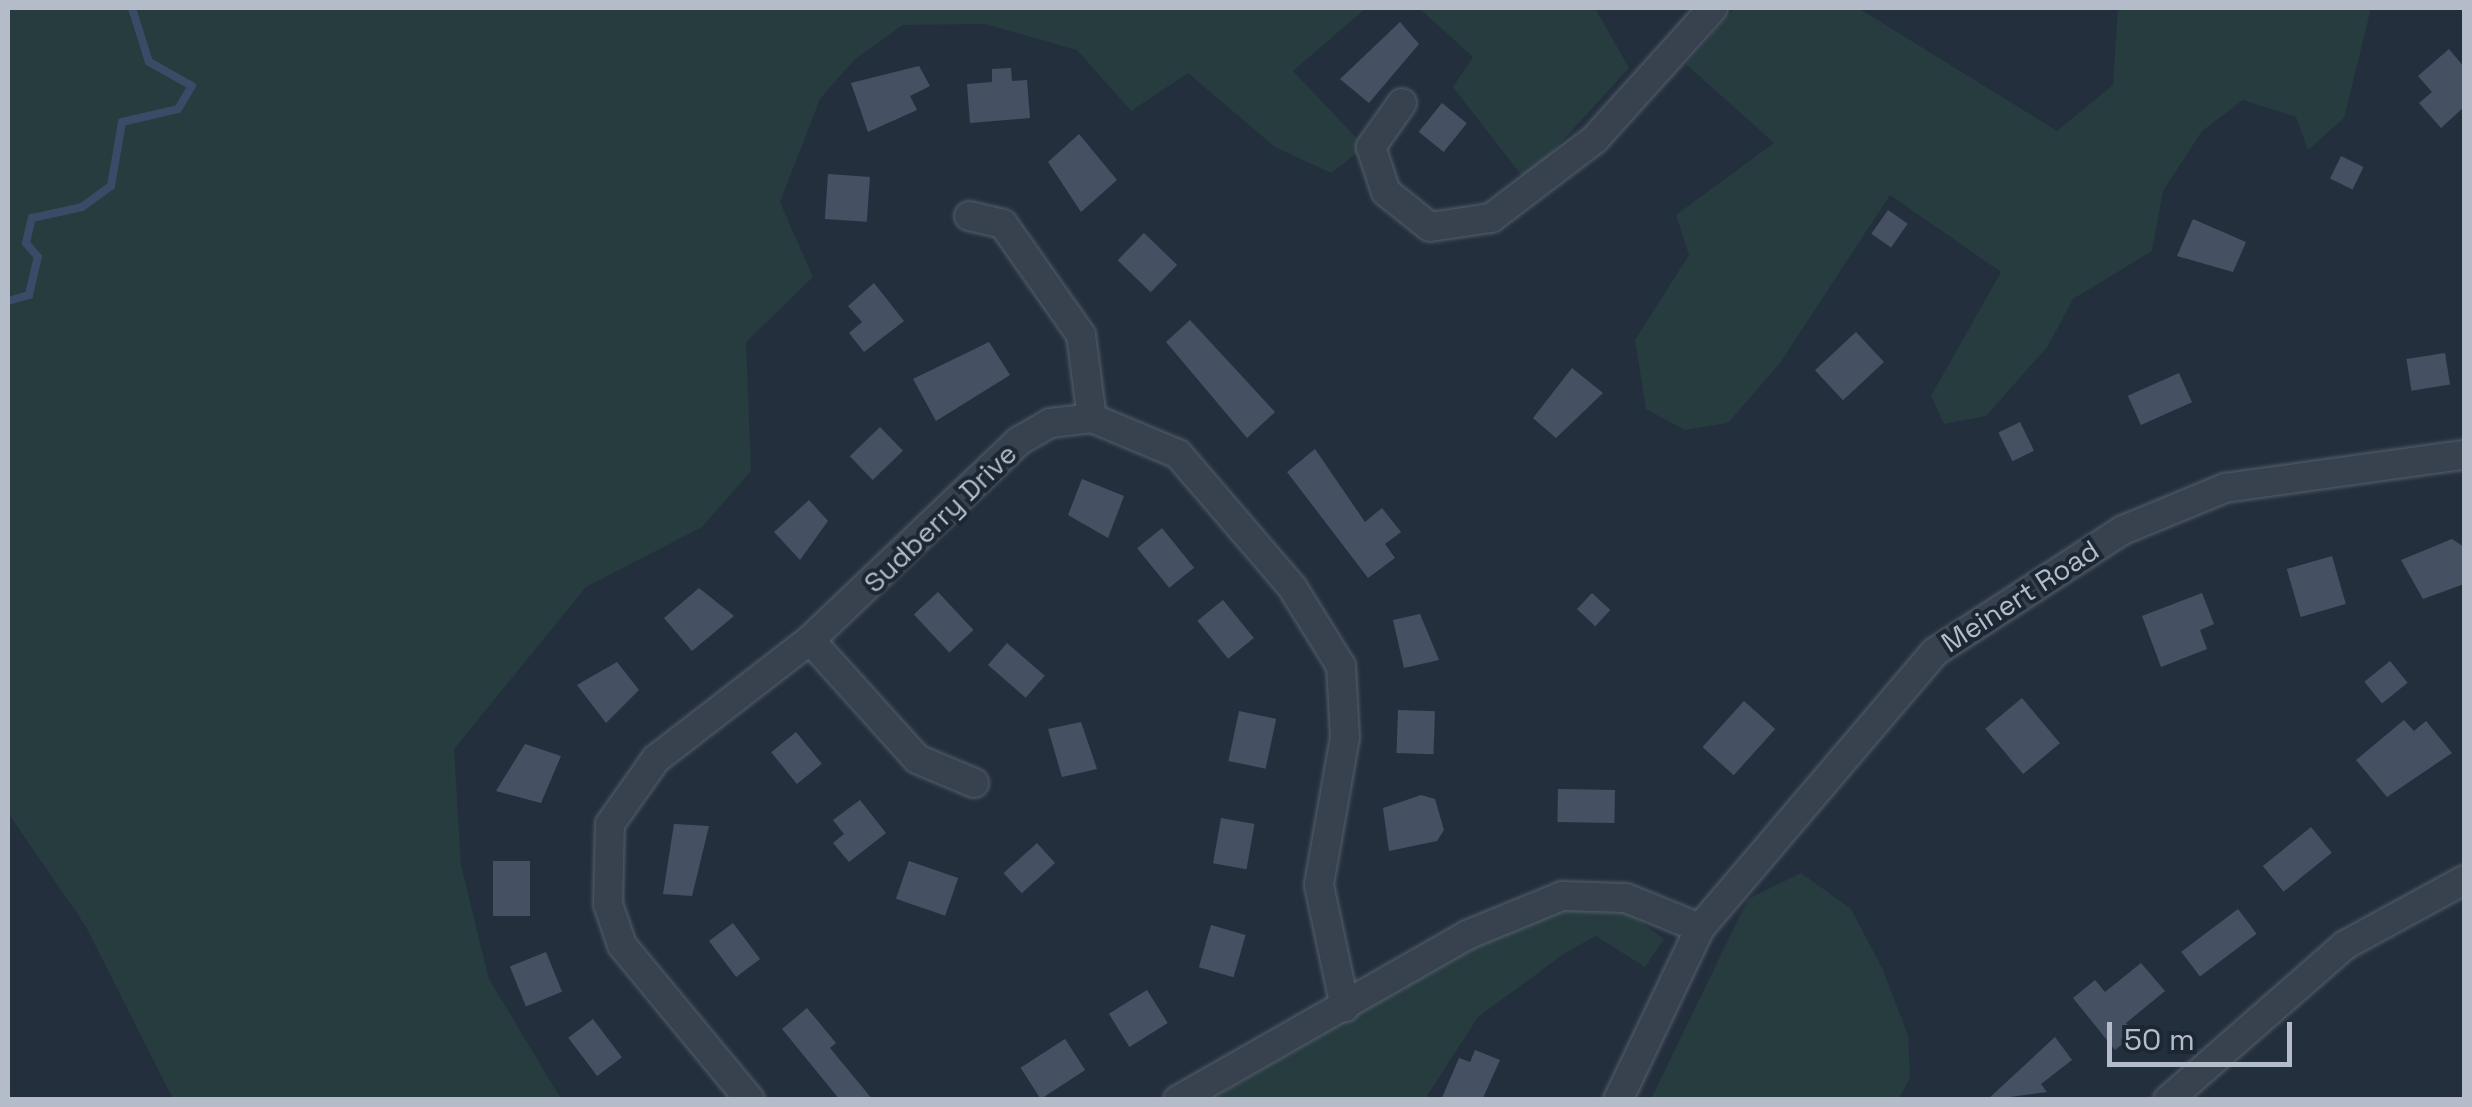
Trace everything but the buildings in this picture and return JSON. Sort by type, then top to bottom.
[{"type":"street","points":[[1402,103],[1372,146],[1386,192],[1430,227],[1490,218],[1595,138],[1713,8]]},
{"type":"street","points":[[968,216],[1004,224],[1082,335],[1092,418],[1178,454],[1292,587],[1340,666],[1345,737],[1319,884],[1345,1007]]},
{"type":"street","name":"Sudberry Drive","points":[[750,1100],[622,945],[608,904],[610,824],[656,759],[810,640],[1019,441],[1050,423],[1092,418]]},
{"type":"street","name":"Meinert Road","points":[[1618,1100],[1700,928],[1935,652],[2022,589],[2122,530],[2224,488],[2464,455]]},
{"type":"street","points":[[810,640],[917,759],[974,783]]},
{"type":"street","points":[[2168,1100],[2345,945],[2464,880]]},
{"type":"street","points":[[1178,1100],[1467,935],[1562,896],[1626,898],[1700,928]]},
{"type":"green space","points":[[8,8],[1366,8],[1293,71],[1365,147],[1331,173],[1275,147],[1188,73],[1131,111],[1077,50],[985,24],[903,25],[854,60],[820,99],[780,202],[813,277],[746,342],[751,471],[702,527],[586,587],[454,749],[461,866],[489,979],[561,1099],[173,1099],[85,925],[8,813]]},
{"type":"green space","points":[[1419,8],[1595,8],[1629,68],[1526,181],[1453,87],[1473,57]]},
{"type":"green space","points":[[1735,8],[1858,8],[2057,131],[2113,85],[2118,8],[2371,8],[2344,118],[2308,150],[2296,117],[2243,100],[2202,131],[2163,191],[2152,251],[2073,299],[2048,346],[1986,416],[1944,424],[1931,396],[2001,272],[1890,195],[1780,363],[1728,423],[1685,430],[1646,409],[1635,340],[1689,255],[1676,215],[1774,143],[1686,64]]},
{"type":"green space","points":[[1801,873],[1851,909],[1882,968],[1908,1035],[1910,1077],[1899,1099],[1651,1099],[1748,899]]},
{"type":"green space","points":[[1571,904],[1623,909],[1664,939],[1645,967],[1596,936],[1565,953],[1478,1017],[1425,1099],[1210,1100],[1479,942]]},
{"type":"waterway","points":[[8,301],[29,295],[38,257],[26,243],[32,218],[82,207],[111,186],[122,122],[178,109],[192,86],[149,62],[132,8]]}]
